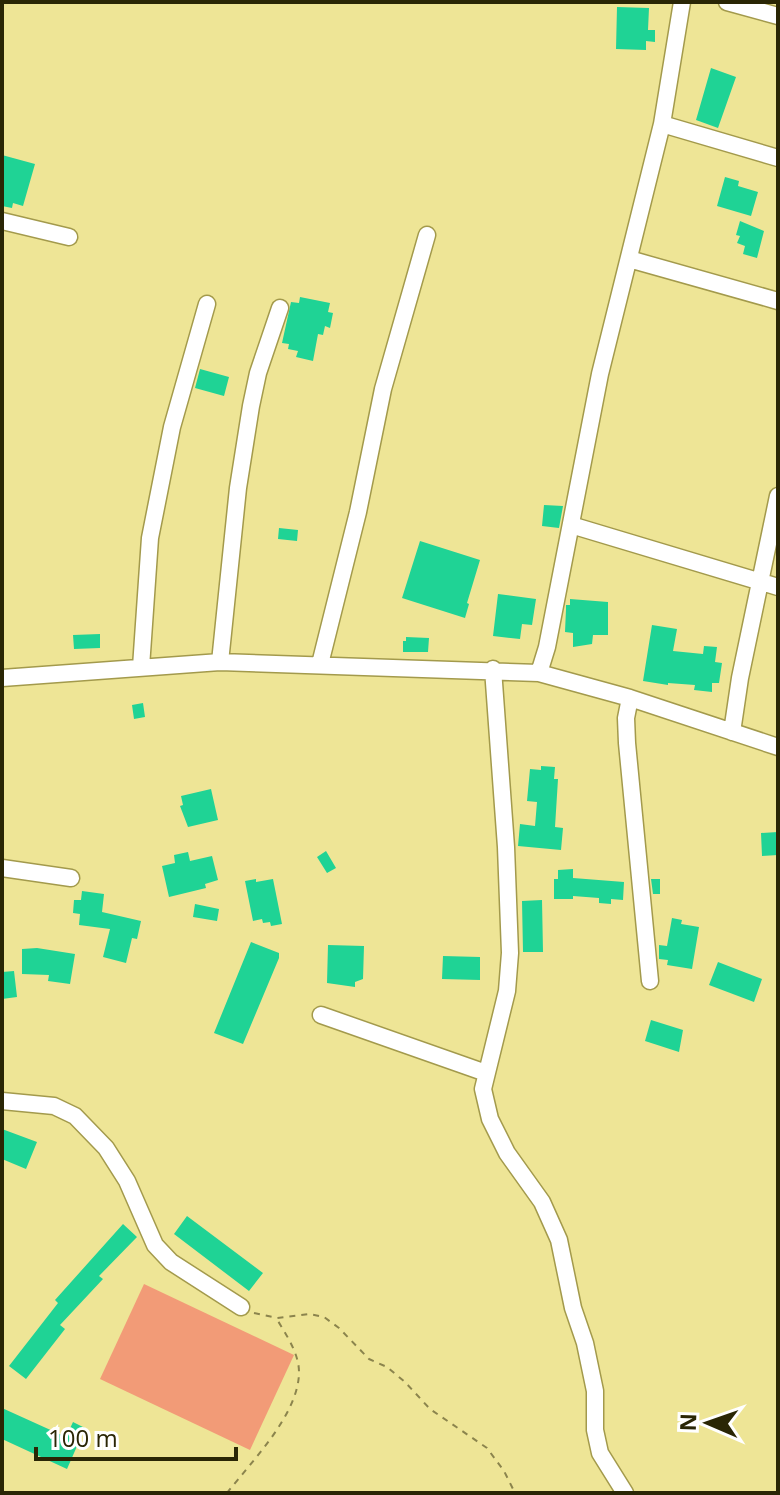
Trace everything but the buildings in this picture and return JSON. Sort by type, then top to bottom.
[{"type":"street","points":[[539,673],[547,647],[600,374],[662,124],[682,2]]},
{"type":"street","points":[[727,2],[778,16]]},
{"type":"street","points":[[662,124],[778,158]]},
{"type":"street","points":[[2,221],[69,237]]},
{"type":"street","points":[[320,664],[358,512],[383,389],[427,235]]},
{"type":"street","points":[[629,259],[778,301]]},
{"type":"street","points":[[141,667],[150,538],[172,427],[207,304]]},
{"type":"street","points":[[220,662],[238,488],[251,406],[258,373],[280,308]]},
{"type":"street","points":[[732,732],[740,678],[778,496]]},
{"type":"street","points":[[571,525],[778,587]]},
{"type":"street","points":[[2,678],[220,662],[493,669],[539,673],[630,698],[778,747]]},
{"type":"street","points":[[493,669],[510,953],[507,991],[483,1089],[490,1119],[507,1153],[542,1202],[559,1240],[595,1391],[595,1430],[600,1453],[625,1493]]},
{"type":"street","points":[[630,698],[626,718],[627,743],[650,981]]},
{"type":"street","points":[[2,868],[71,878]]},
{"type":"street","points":[[321,1015],[486,1073]]},
{"type":"street","points":[[2,1101],[54,1106],[75,1116],[106,1148],[127,1181],[155,1245],[171,1262],[241,1307]]},
{"type":"path","points":[[241,1307],[263,1317],[309,1314],[324,1317],[369,1359],[387,1367],[405,1382],[430,1409],[487,1448],[515,1493]]},
{"type":"path","points":[[227,1493],[286,1416],[294,1396],[299,1371],[293,1345],[277,1318]]},
{"type":"shaded area","points":[[144,1284],[294,1355],[250,1450],[100,1379]]}]
